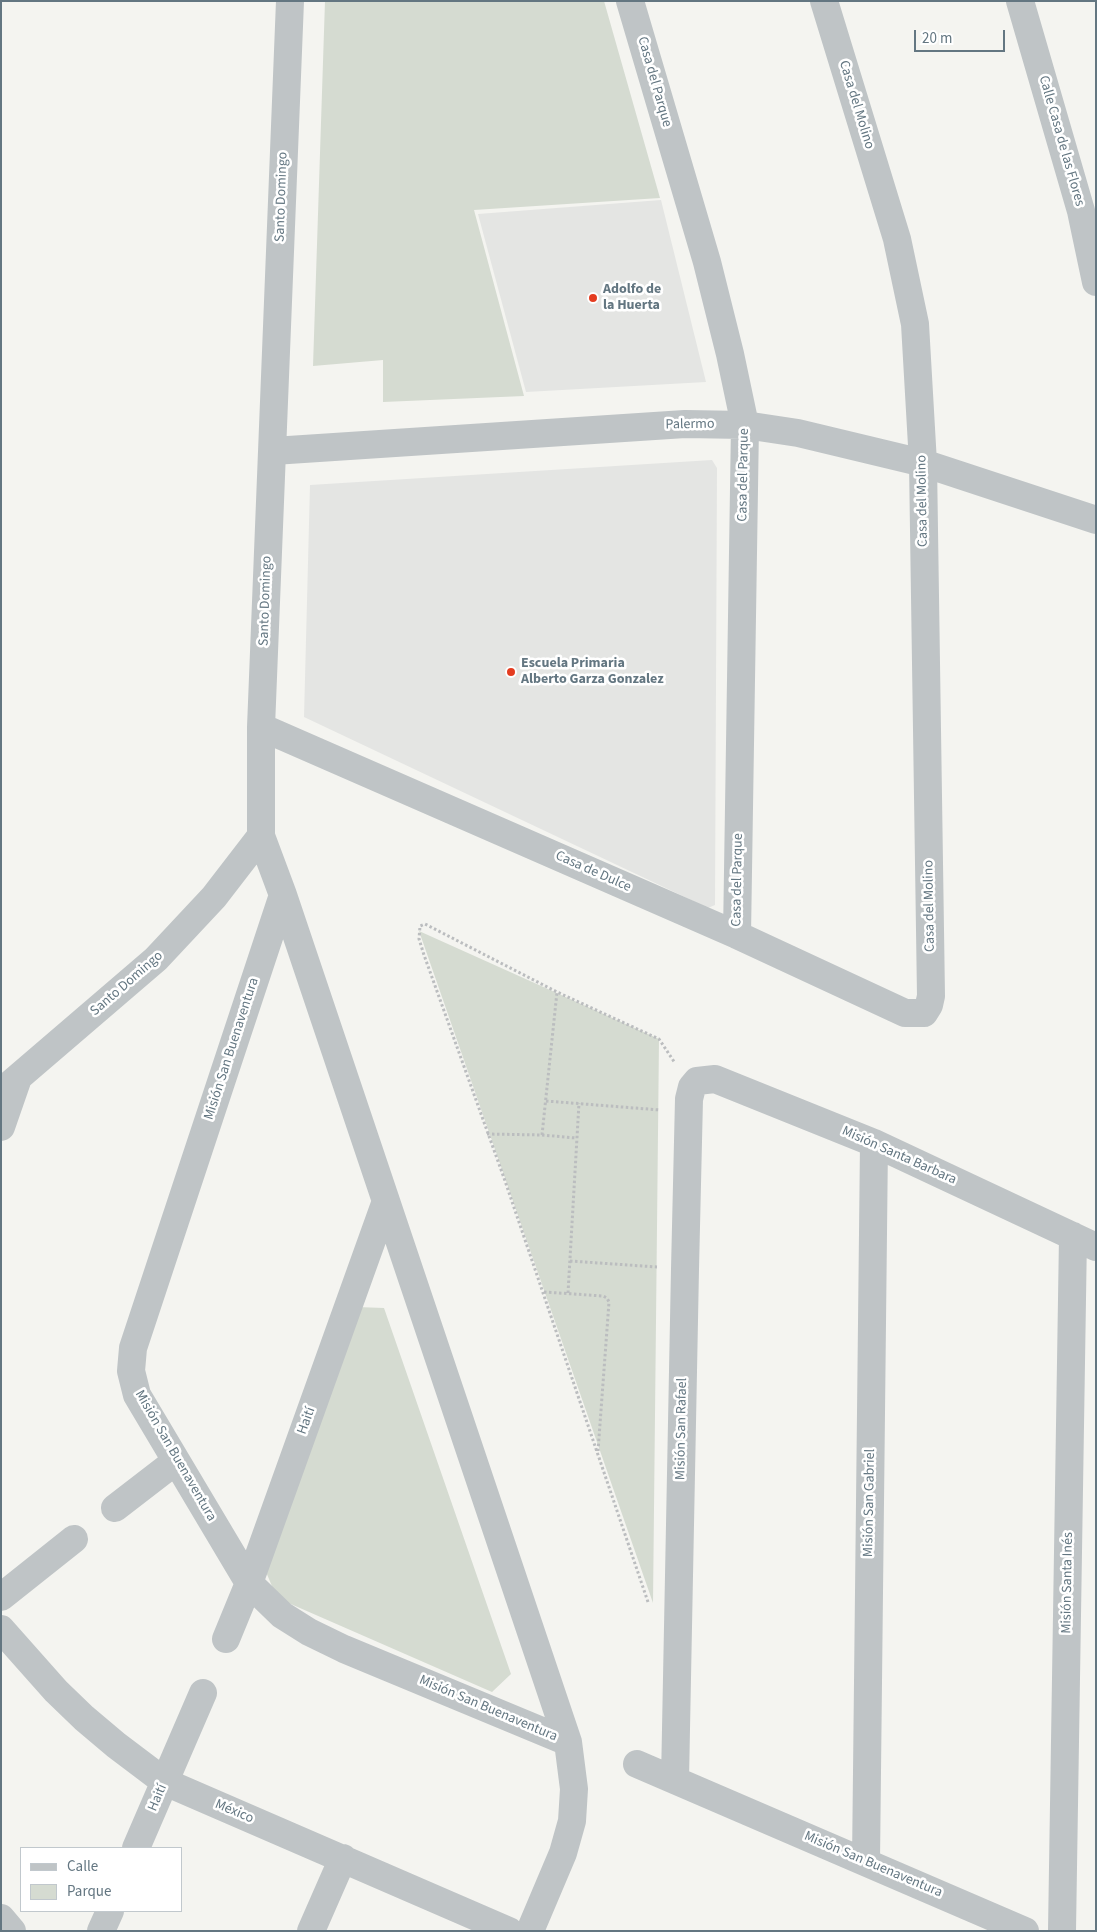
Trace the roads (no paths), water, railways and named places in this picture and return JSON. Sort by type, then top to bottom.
[{"type":"street","name":"Santo Domingo","points":[[9,1085],[156,959],[214,897],[261,836],[261,727],[290,1]]},
{"type":"street","name":"Casa del Parque","points":[[630,1],[707,262],[730,354],[745,425],[737,935]]},
{"type":"street","name":"Casa del Molino","points":[[824,1],[897,239],[908,283],[915,324],[923,463],[931,996],[929,1005],[924,1013]]},
{"type":"street","name":"Calle Casa de las Flores","points":[[1020,1],[1081,211],[1096,282]]},
{"type":"street","name":"Palermo","points":[[272,451],[685,424],[745,425],[798,434],[923,463],[1096,520]]},
{"type":"street","name":"Casa de Dulce","points":[[261,727],[737,935],[905,1013],[924,1013]]},
{"type":"street","points":[[261,836],[283,896],[568,1742],[574,1789],[572,1821],[563,1853],[530,1931]]},
{"type":"street","name":"Misión San Buenaventura","points":[[283,896],[133,1348],[131,1371],[136,1395],[249,1583],[282,1615],[327,1640],[568,1742]]},
{"type":"street","name":"Misión Santa Barbara","points":[[692,1094],[716,1080],[874,1143],[1084,1241]]},
{"type":"street","points":[[1,1127],[9,1085]]},
{"type":"street","name":"Misión San Rafael","points":[[675,1780],[685,1269],[692,1094]]},
{"type":"street","name":"Misión San Gabriel","points":[[866,1862],[874,1143]]},
{"type":"street","name":"Haití","points":[[226,1640],[249,1583],[386,1201]]},
{"type":"street","name":"Misión Santa Inés","points":[[1062,1931],[1084,1241]]},
{"type":"street","points":[[114,1508],[176,1461]]},
{"type":"street","points":[[1,1597],[74,1539]]},
{"type":"street","name":"México","points":[[1,1630],[56,1691],[84,1718],[165,1782],[509,1931]]},
{"type":"street","name":"Haití","points":[[136,1847],[203,1694]]},
{"type":"street","name":"Misión San Buenaventura","points":[[637,1764],[1025,1931]]},
{"type":"street","points":[[311,1931],[343,1858]]},
{"type":"street","points":[[101,1931],[110,1912]]},
{"type":"street","points":[[1,1918],[12,1931]]},
{"type":"place","name":"Adolfo de la Huerta","points":[[593,298]]},
{"type":"place","name":"Escuela Primaria Alberto Garza Gonzalez","points":[[511,672]]}]
